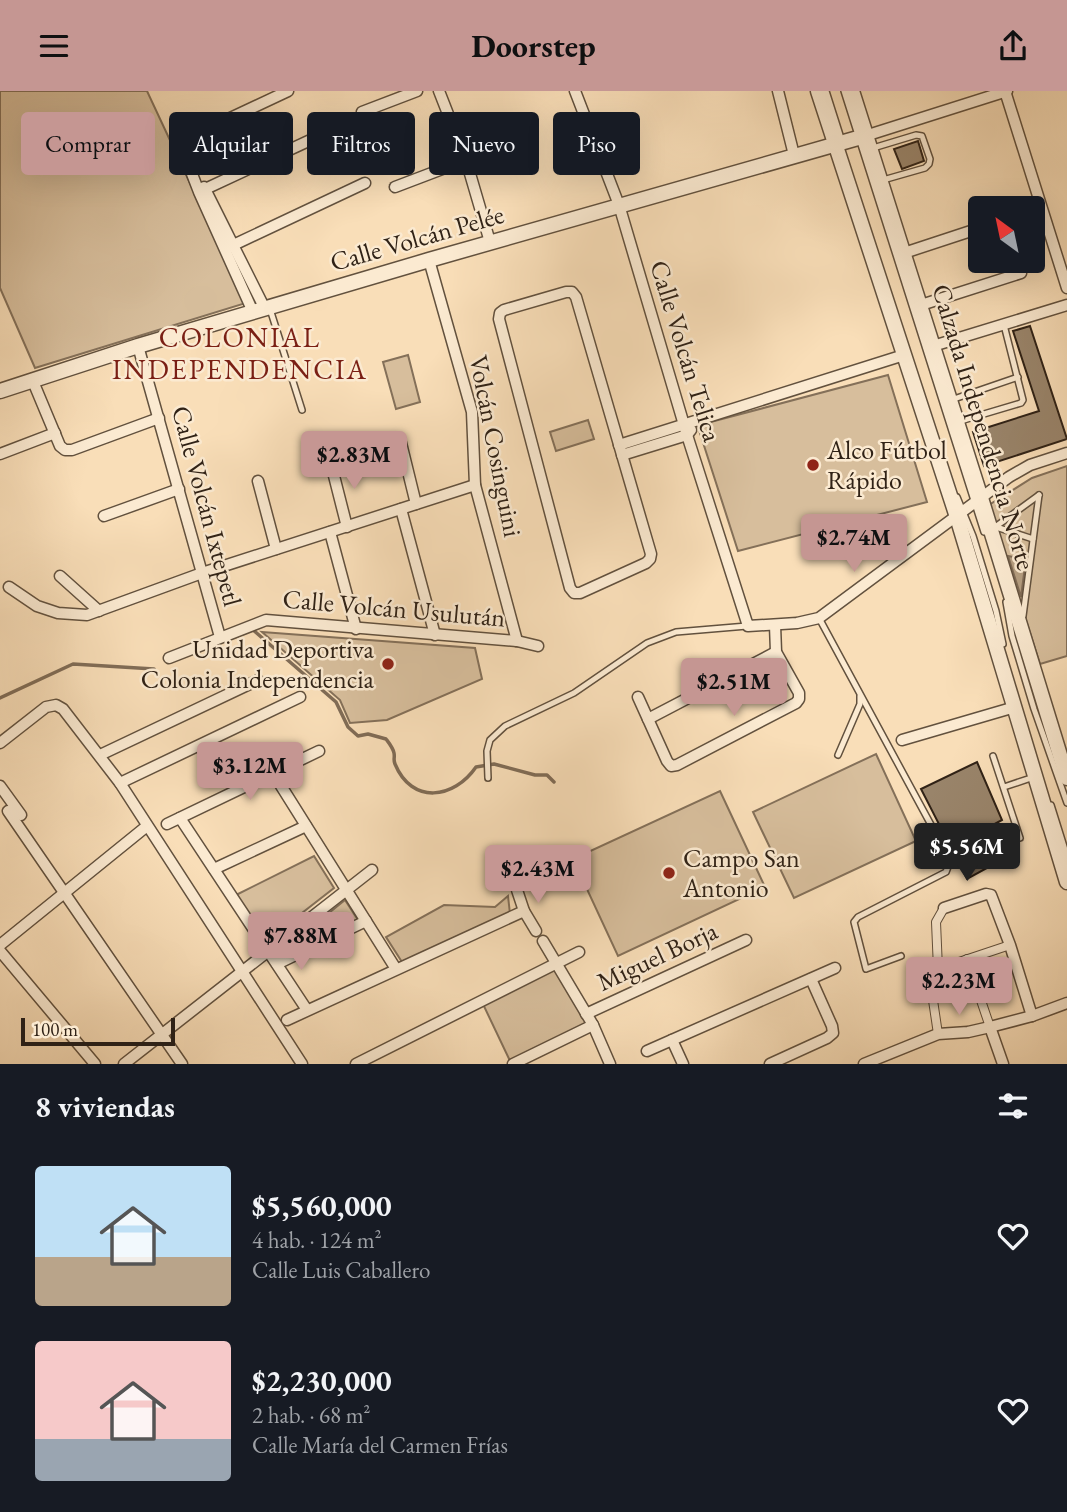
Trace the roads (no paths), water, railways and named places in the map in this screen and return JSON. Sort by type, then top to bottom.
[{"type":"street","points":[[262,309],[202,191],[183,144],[190,137],[288,91]]},
{"type":"street","points":[[362,112],[417,91]]},
{"type":"street","points":[[439,91],[447,112]]},
{"type":"street","name":"Calle Volcán Telica","points":[[575,91],[619,205],[748,626]]},
{"type":"street","points":[[778,91],[794,155]]},
{"type":"street","name":"Calzada Independencia Norte","points":[[818,91],[880,181],[957,422],[978,500],[994,529],[1067,778]]},
{"type":"street","name":"Calzada Independencia Norte","points":[[852,91],[853,142],[904,355],[960,514],[1067,882]]},
{"type":"street","points":[[853,142],[1006,91],[1067,288]]},
{"type":"street","points":[[202,191],[307,142]]},
{"type":"street","name":"Calle Volcán Pelée","points":[[0,391],[138,346],[490,242],[794,155],[853,142]]},
{"type":"street","points":[[395,187],[429,174]]},
{"type":"street","points":[[470,175],[490,242]]},
{"type":"street","points":[[229,247],[365,183]]},
{"type":"street","points":[[904,253],[968,233]]},
{"type":"street","name":"Volcán Cosinguini","points":[[429,260],[472,412],[475,485],[517,641]]},
{"type":"street","points":[[921,305],[1021,273]]},
{"type":"street","points":[[572,292],[576,297],[620,450],[650,559],[580,593],[574,593],[570,588],[555,534],[499,319],[500,313],[572,292]]},
{"type":"street","points":[[933,346],[1067,305]]},
{"type":"street","name":"Calle Volcán Ixtepetl","points":[[138,346],[220,637]]},
{"type":"street","points":[[620,450],[686,429],[699,419],[904,355]]},
{"type":"street","points":[[32,379],[60,446],[65,450],[72,450],[159,418]]},
{"type":"street","points":[[0,454],[55,433]]},
{"type":"street","points":[[400,439],[416,504]]},
{"type":"street","points":[[748,626],[819,618],[1009,477],[1030,465],[1067,453]]},
{"type":"street","points":[[331,464],[347,527]]},
{"type":"street","points":[[258,481],[276,549]]},
{"type":"street","points":[[9,587],[37,606],[58,613],[88,615],[202,573],[475,485]]},
{"type":"street","points":[[104,516],[179,489]]},
{"type":"street","points":[[401,509],[435,635]]},
{"type":"street","points":[[330,532],[356,629]]},
{"type":"street","points":[[60,576],[99,611]]},
{"type":"street","name":"Calle Volcán Usulután","points":[[169,658],[266,620],[517,641],[538,646]]},
{"type":"street","points":[[638,697],[671,765],[677,765],[701,753],[799,699],[799,693],[776,652],[775,625]]},
{"type":"street","points":[[648,719],[776,652]]},
{"type":"street","points":[[100,755],[258,680]]},
{"type":"street","points":[[120,783],[300,697]]},
{"type":"street","points":[[0,743],[46,707],[57,705],[63,709],[120,783],[302,1064]]},
{"type":"street","points":[[902,740],[1015,708]]},
{"type":"street","points":[[167,824],[319,751]]},
{"type":"street","points":[[273,773],[396,969]]},
{"type":"street","points":[[0,786],[21,815]]},
{"type":"street","points":[[8,811],[182,1064]]},
{"type":"street","points":[[180,818],[307,1010]]},
{"type":"street","points":[[0,945],[147,825]]},
{"type":"street","points":[[214,869],[306,826]]},
{"type":"street","points":[[124,1064],[372,870]]},
{"type":"street","points":[[517,890],[524,911],[593,1025],[610,1064]]},
{"type":"street","points":[[938,1034],[930,980],[938,968],[936,922],[944,908],[986,894],[991,895],[1010,945],[1032,1016]]},
{"type":"street","points":[[287,1020],[524,911]]},
{"type":"street","points":[[277,964],[366,921]]},
{"type":"street","name":"Miguel Borja","points":[[586,1014],[746,940]]},
{"type":"street","points":[[938,968],[1010,945]]},
{"type":"street","points":[[0,951],[95,1064]]},
{"type":"street","points":[[356,1064],[579,952]]},
{"type":"street","points":[[967,959],[1003,1064]]},
{"type":"street","points":[[647,1051],[835,968]]},
{"type":"street","points":[[770,1064],[833,1033],[811,979]]},
{"type":"street","points":[[864,1064],[938,1034],[990,1027],[1067,1003]]},
{"type":"street","points":[[513,1064],[593,1025]]},
{"type":"street","points":[[672,1040],[683,1064]]},
{"type":"lane","points":[[826,91],[853,142],[978,500],[1026,685],[1067,803]]},
{"type":"lane","points":[[844,91],[853,142],[947,470],[960,514],[973,536],[1001,639],[1067,856]]},
{"type":"lane","points":[[904,124],[907,138]]},
{"type":"lane","points":[[853,142],[922,136],[928,150],[929,164],[925,168],[880,181]]},
{"type":"lane","points":[[262,309],[302,410]]},
{"type":"lane","points":[[957,422],[1021,403],[1023,397],[1004,324]]},
{"type":"lane","points":[[950,400],[1017,377]]},
{"type":"lane","points":[[994,529],[1039,495],[1021,628]]},
{"type":"lane","points":[[994,529],[1033,539]]},
{"type":"lane","points":[[819,618],[943,847],[949,864],[946,872],[858,917],[854,922],[866,968],[901,956]]},
{"type":"lane","points":[[488,778],[487,751],[495,734],[505,726],[574,693],[647,643],[676,632],[748,626]]},
{"type":"lane","points":[[838,755],[860,704],[860,695]]},
{"type":"lane","points":[[993,756],[1020,838]]},
{"type":"lane","points":[[1004,787],[1037,777]]},
{"type":"waterway","points":[[252,629],[336,702],[348,727],[358,736],[368,734],[386,739],[402,777],[412,786],[434,793],[445,791],[467,778],[476,767],[494,764],[535,775],[547,775],[554,782]]},
{"type":"waterway","points":[[0,698],[73,664],[154,669]]},
{"type":"place","name":"Alco Fútbol Rápido","points":[[813,465]]},
{"type":"place","name":"Unidad Deportiva Colonia Independencia","points":[[388,664]]},
{"type":"place","name":"Campo San Antonio","points":[[669,873]]},
{"type":"district","name":"COLONIAL INDEPENDENCIA","points":[[240,353]]}]
